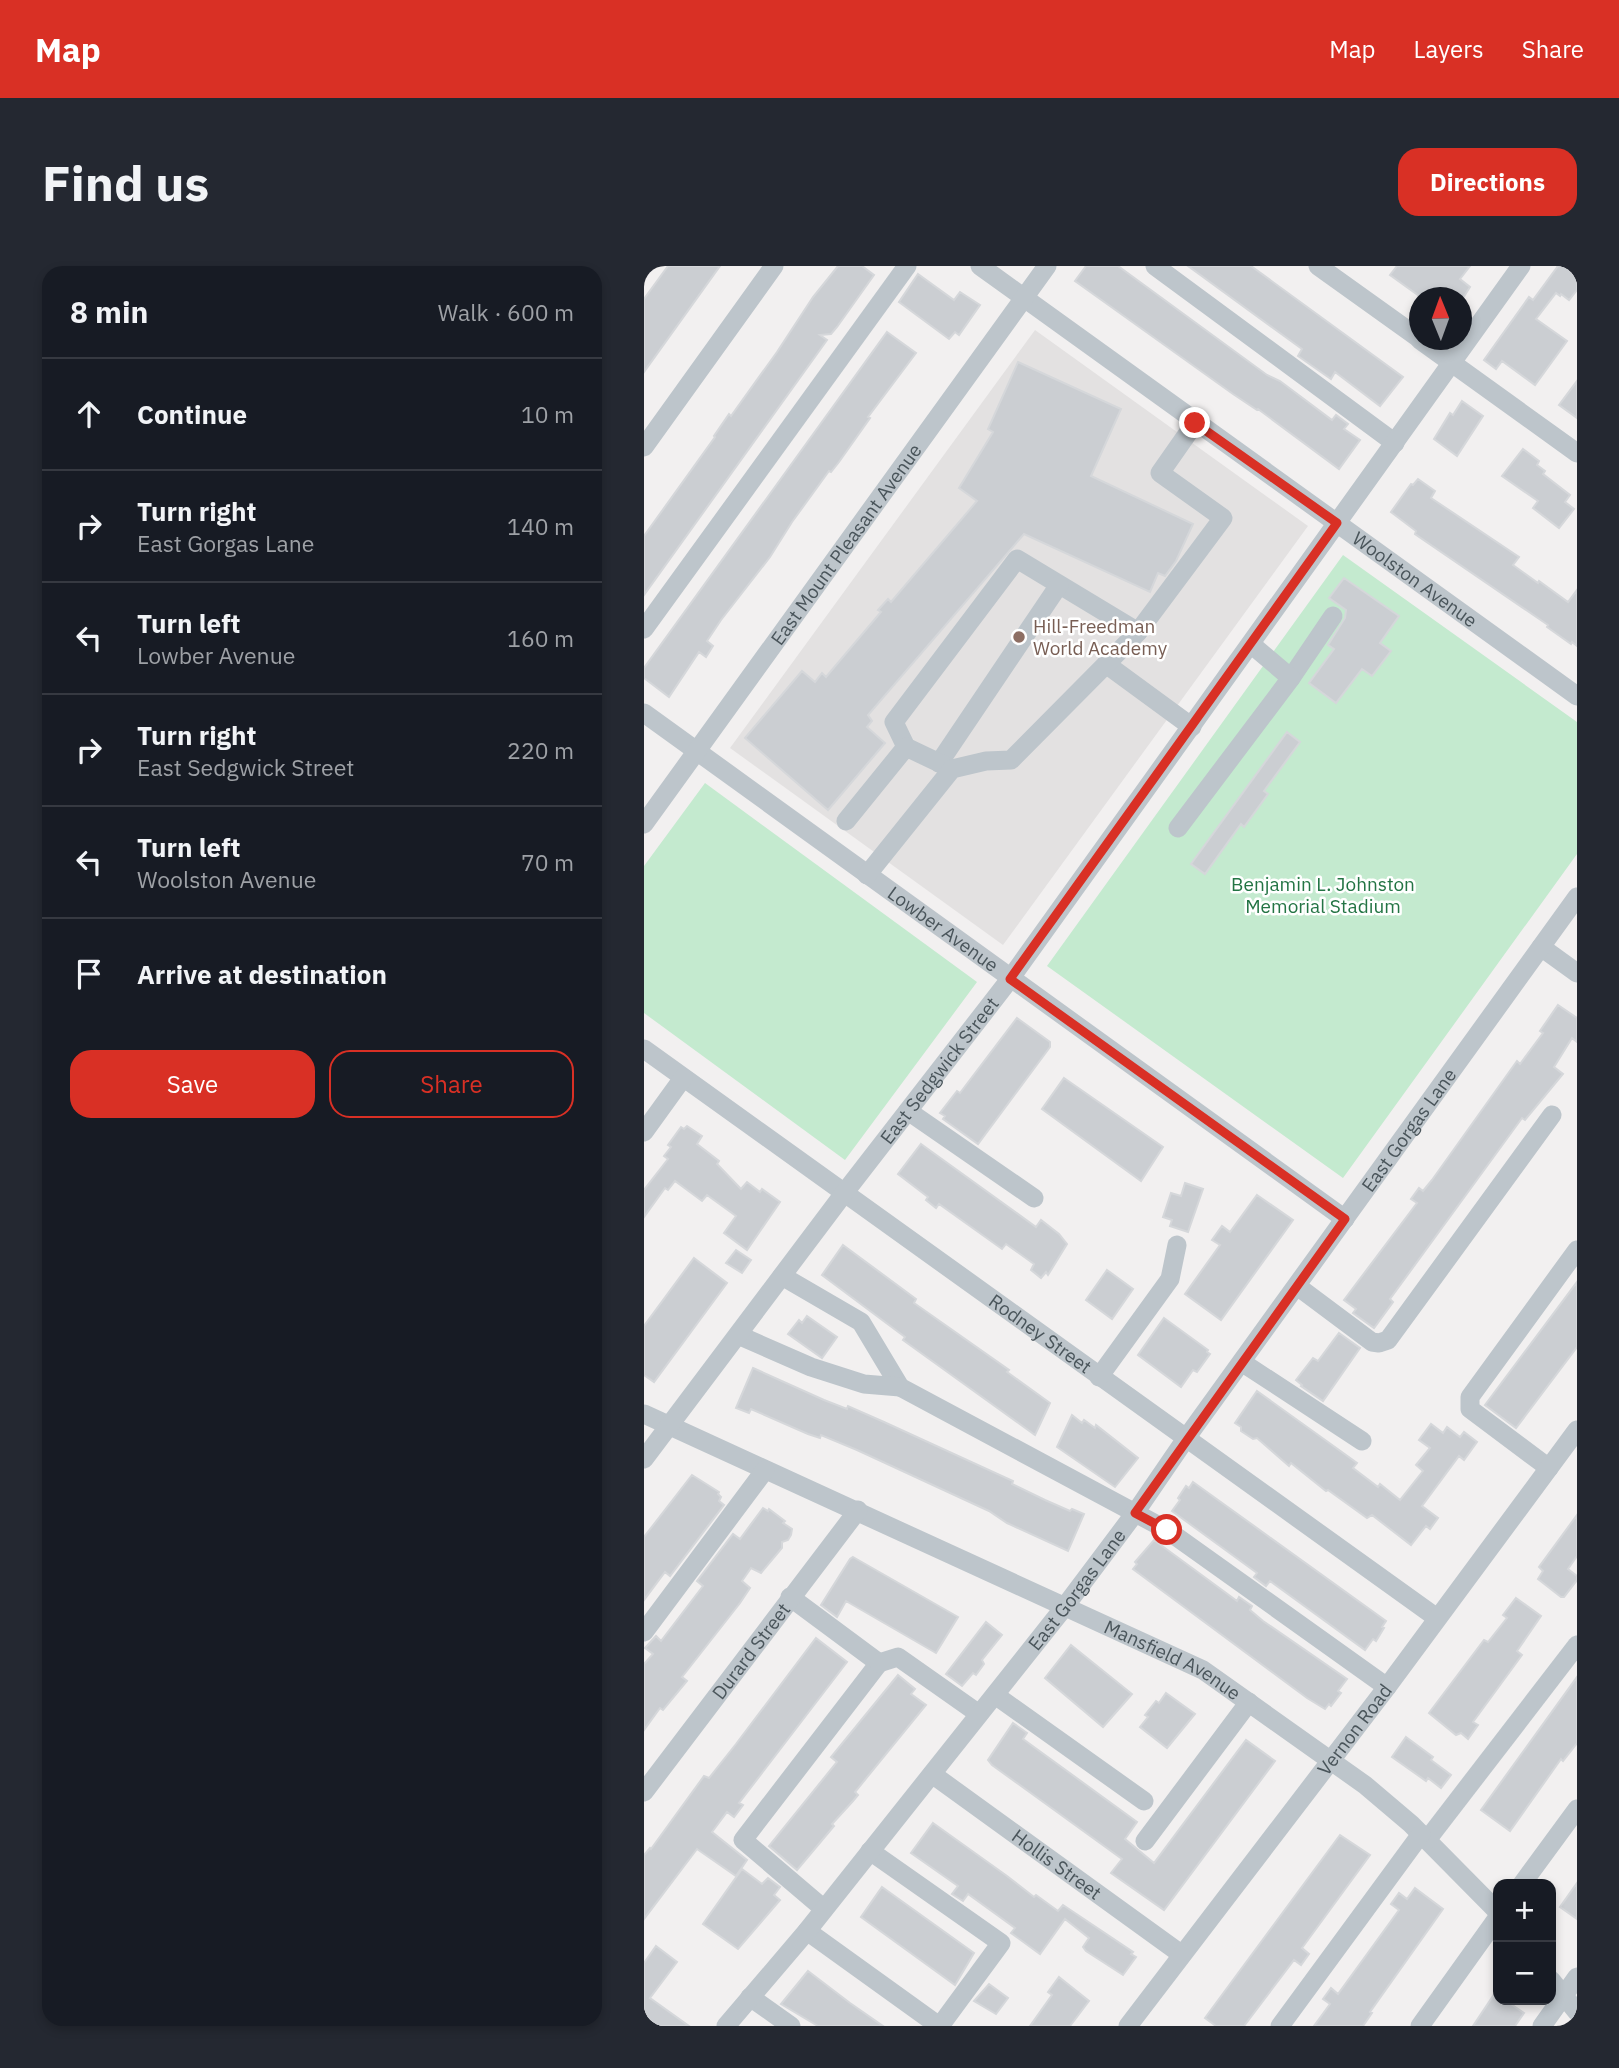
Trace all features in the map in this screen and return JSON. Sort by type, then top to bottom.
[{"type":"street","points":[[644,447],[774,266]]},
{"type":"street","points":[[644,629],[907,266]]},
{"type":"street","name":"Woolston Avenue","points":[[980,266],[1577,696]]},
{"type":"street","name":"East Mount Pleasant Avenue","points":[[644,824],[1047,266]]},
{"type":"street","points":[[1155,266],[1395,443]]},
{"type":"street","points":[[1318,266],[1409,331]]},
{"type":"street","name":"East Sedgwick Street","points":[[644,1459],[1010,979],[1252,645],[1521,266]]},
{"type":"street","points":[[1435,350],[1577,453]]},
{"type":"street","points":[[1138,632],[1017,559],[894,722],[906,747],[945,766],[1011,760],[1138,632],[1223,518],[1160,473],[1195,423]]},
{"type":"street","points":[[867,875],[945,766],[1059,584]]},
{"type":"street","points":[[1178,828],[1291,678],[1333,616]]},
{"type":"street","points":[[1252,645],[1291,678]]},
{"type":"street","points":[[1106,664],[1192,727]]},
{"type":"street","name":"Lowber Avenue","points":[[644,713],[1345,1219]]},
{"type":"street","points":[[846,821],[906,747]]},
{"type":"street","name":"East Gorgas Lane","points":[[726,2026],[807,1931],[1066,1605],[1135,1513],[1577,897]]},
{"type":"street","points":[[1541,947],[1577,973]]},
{"type":"street","name":"Rodney Street","points":[[644,1049],[1437,1618]]},
{"type":"street","points":[[644,1132],[683,1078]]},
{"type":"street","points":[[908,1111],[1034,1198]]},
{"type":"street","points":[[1297,1286],[1372,1342],[1388,1340],[1552,1115]]},
{"type":"street","points":[[1099,1377],[1170,1279],[1177,1245]]},
{"type":"street","points":[[1549,1468],[1470,1409],[1471,1397],[1577,1250]]},
{"type":"street","points":[[782,1276],[861,1322],[900,1387]]},
{"type":"street","points":[[738,1335],[811,1367],[864,1384],[900,1387],[1167,1530],[1387,1687]]},
{"type":"street","points":[[1243,1363],[1362,1441]]},
{"type":"street","name":"Mansfield Avenue","points":[[644,1415],[858,1510],[1203,1670],[1331,1759],[1424,1837],[1493,1909]]},
{"type":"street","name":"Vernon Road","points":[[1128,2026],[1387,1687],[1577,1430]]},
{"type":"street","points":[[644,1632],[765,1470]]},
{"type":"street","name":"Durard Street","points":[[644,1792],[858,1510]]},
{"type":"street","points":[[790,1597],[879,1663]]},
{"type":"street","points":[[1280,2026],[1424,1837],[1577,1645]]},
{"type":"street","points":[[824,1909],[743,1840],[879,1663],[898,1657],[979,1714]]},
{"type":"street","points":[[995,1695],[1144,1801]]},
{"type":"street","points":[[1144,1841],[1249,1702]]},
{"type":"street","name":"Hollis Street","points":[[932,1774],[1181,1954]]},
{"type":"street","points":[[1526,1879],[1577,1809]]},
{"type":"street","points":[[807,1931],[939,2026],[1001,1943],[870,1851]]},
{"type":"street","points":[[1420,2026],[1493,1921]]},
{"type":"street","points":[[1542,2026],[1577,1977]]},
{"type":"street","points":[[1556,1986],[1577,2012]]},
{"type":"street","points":[[750,1997],[791,2026]]},
{"type":"shaded area","name":"Hill-Freedman World Academy","points":[[1035,330],[1308,526],[1003,945],[730,748]]},
{"type":"green space","name":"Benjamin L. Johnston Memorial Stadium","points":[[1343,555],[1577,722],[1577,854],[1343,1178],[1047,966]]},
{"type":"green space","points":[[705,783],[977,982],[845,1160],[644,1013],[644,866]]},
{"type":"building","points":[[668,266],[720,266],[644,372],[644,299]]},
{"type":"building","points":[[838,266],[862,266],[874,275],[831,334],[820,335],[827,340],[644,595],[644,536],[729,414],[731,416],[777,352],[813,297]]},
{"type":"building","points":[[1086,266],[1118,266],[1332,420],[1336,415],[1348,424],[1344,429],[1360,440],[1339,469],[1075,281]]},
{"type":"building","points":[[1188,266],[1251,266],[1403,377],[1380,406],[1335,372],[1331,379],[1298,356],[1302,349]]},
{"type":"building","points":[[1397,266],[1470,266],[1460,279],[1470,287],[1409,289],[1390,275]]},
{"type":"building","points":[[1558,266],[1577,266],[1577,290],[1569,300],[1556,293],[1536,319],[1567,341],[1535,385],[1502,361],[1496,369],[1484,360],[1529,297],[1533,300]]},
{"type":"building","points":[[918,274],[954,300],[960,292],[980,305],[959,335],[955,332],[949,339],[899,302]]},
{"type":"building","points":[[887,332],[916,353],[868,417],[870,418],[839,462],[829,471],[792,522],[770,557],[721,620],[707,641],[713,646],[706,657],[699,652],[669,697],[644,678],[644,668]]},
{"type":"building","points":[[1018,362],[1121,409],[1091,476],[1193,524],[1176,561],[1165,576],[1158,573],[1150,592],[1024,534],[868,715],[872,721],[867,727],[885,743],[828,810],[745,738],[802,671],[815,682],[822,673],[826,677],[881,612],[878,610],[888,599],[891,602],[977,501],[959,488],[993,432],[988,429]]},
{"type":"building","points":[[1577,381],[1577,418],[1559,405]]},
{"type":"building","points":[[1462,401],[1483,416],[1457,456],[1434,439],[1450,413],[1453,415]]},
{"type":"building","points":[[1523,449],[1539,461],[1537,465],[1545,471],[1543,474],[1570,495],[1565,502],[1574,509],[1559,528],[1533,508],[1538,501],[1502,476]]},
{"type":"building","points":[[1418,479],[1435,491],[1431,498],[1519,557],[1513,565],[1538,583],[1539,581],[1568,602],[1577,590],[1577,646],[1415,534],[1416,531],[1391,512],[1411,484]]},
{"type":"building","points":[[1344,578],[1399,616],[1380,643],[1391,651],[1372,676],[1362,669],[1336,703],[1309,683],[1334,649],[1328,645],[1345,618],[1346,610],[1329,598]]},
{"type":"building","points":[[1287,732],[1300,742],[1264,791],[1268,794],[1244,827],[1241,824],[1205,874],[1191,864]]},
{"type":"building","points":[[1558,1005],[1577,1018],[1577,1042],[1572,1038],[1554,1067],[1563,1074],[1525,1120],[1522,1118],[1390,1299],[1393,1302],[1374,1328],[1353,1313],[1356,1309],[1344,1300],[1417,1203],[1411,1199],[1419,1188],[1423,1191],[1432,1180],[1517,1061],[1520,1064],[1543,1033],[1540,1031]]},
{"type":"building","points":[[1017,1018],[1050,1042],[1050,1047],[978,1144],[943,1119],[945,1116],[940,1113],[957,1091],[960,1093]]},
{"type":"building","points":[[1064,1078],[1163,1147],[1141,1181],[1042,1109]]},
{"type":"building","points":[[687,1126],[702,1136],[697,1144],[719,1161],[717,1164],[741,1189],[747,1182],[780,1202],[747,1250],[724,1233],[736,1216],[707,1195],[702,1201],[675,1181],[668,1190],[665,1188],[644,1217],[644,1190],[668,1159],[664,1156],[671,1147],[668,1145],[681,1127],[684,1129]]},
{"type":"building","points":[[921,1144],[1036,1227],[1041,1220],[1059,1234],[1067,1244],[1048,1275],[1046,1272],[1041,1278],[1031,1270],[1034,1264],[1006,1244],[1002,1249],[939,1204],[936,1208],[926,1200],[928,1197],[898,1174]]},
{"type":"building","points":[[1185,1183],[1203,1189],[1188,1232],[1170,1226],[1172,1220],[1163,1217],[1171,1193],[1181,1196]]},
{"type":"building","points":[[1257,1195],[1293,1220],[1221,1320],[1185,1294],[1220,1245],[1212,1240],[1222,1226],[1230,1232]]},
{"type":"building","points":[[843,1245],[916,1299],[914,1303],[1009,1370],[1007,1372],[1050,1403],[1035,1435],[903,1340],[905,1337],[822,1275]]},
{"type":"building","points":[[736,1250],[751,1260],[742,1273],[726,1263]]},
{"type":"building","points":[[694,1258],[727,1283],[654,1382],[644,1375],[644,1326]]},
{"type":"building","points":[[1107,1270],[1133,1289],[1112,1319],[1086,1300]]},
{"type":"building","points":[[1577,1282],[1577,1347],[1516,1428],[1485,1405]]},
{"type":"building","points":[[807,1316],[837,1337],[822,1358],[788,1334],[799,1320],[802,1323]]},
{"type":"building","points":[[1164,1318],[1210,1354],[1197,1372],[1193,1370],[1181,1387],[1138,1355]]},
{"type":"building","points":[[1339,1333],[1360,1348],[1323,1401],[1296,1380],[1313,1358],[1318,1361]]},
{"type":"building","points":[[753,1368],[824,1400],[847,1409],[848,1406],[1013,1481],[1012,1484],[1045,1500],[1084,1514],[1068,1551],[857,1450],[821,1435],[820,1438],[808,1434],[751,1409],[749,1413],[736,1408]]},
{"type":"building","points":[[1257,1391],[1357,1463],[1353,1468],[1400,1500],[1423,1471],[1416,1465],[1430,1448],[1419,1440],[1431,1424],[1443,1433],[1447,1427],[1460,1437],[1464,1432],[1477,1442],[1464,1460],[1459,1456],[1422,1506],[1438,1518],[1430,1529],[1426,1526],[1411,1545],[1372,1515],[1367,1518],[1326,1491],[1291,1463],[1289,1466],[1257,1438],[1253,1439],[1241,1431],[1241,1427],[1235,1423]]},
{"type":"building","points":[[1072,1415],[1082,1423],[1084,1420],[1095,1428],[1096,1425],[1138,1458],[1115,1487],[1057,1447]]},
{"type":"building","points":[[692,1475],[719,1492],[719,1501],[724,1505],[670,1576],[665,1572],[644,1600],[644,1537]]},
{"type":"building","points":[[1193,1482],[1386,1621],[1376,1641],[1373,1639],[1365,1650],[1270,1581],[1266,1586],[1254,1577],[1257,1573],[1172,1511],[1186,1486],[1189,1488]]},
{"type":"building","points":[[763,1508],[768,1511],[769,1509],[785,1521],[783,1523],[792,1529],[791,1535],[788,1540],[782,1542],[782,1548],[761,1573],[751,1568],[742,1581],[750,1588],[682,1677],[687,1681],[663,1710],[660,1708],[644,1730],[644,1664],[653,1654],[645,1648],[656,1636],[661,1641],[703,1586],[697,1581],[733,1534],[740,1539]]},
{"type":"building","points":[[1577,1515],[1577,1556],[1568,1569],[1577,1576],[1577,1580],[1564,1597],[1561,1597],[1538,1579],[1543,1571],[1539,1567]]},
{"type":"building","points":[[1154,1540],[1237,1601],[1239,1597],[1252,1606],[1250,1610],[1263,1621],[1347,1679],[1331,1706],[1329,1704],[1325,1709],[1307,1698],[1133,1569],[1137,1564],[1135,1562]]},
{"type":"building","points":[[853,1557],[958,1617],[936,1653],[846,1601],[837,1617],[821,1605]]},
{"type":"building","points":[[1516,1598],[1541,1616],[1517,1651],[1522,1655],[1473,1722],[1478,1725],[1468,1739],[1461,1733],[1456,1735],[1429,1713],[1484,1640],[1488,1642],[1507,1618],[1503,1615]]},
{"type":"building","points":[[986,1622],[1002,1635],[982,1660],[984,1664],[976,1675],[973,1673],[962,1686],[946,1674]]},
{"type":"building","points":[[816,1638],[847,1662],[739,1803],[743,1805],[734,1817],[727,1812],[712,1832],[747,1860],[736,1876],[697,1849],[644,1919],[644,1855],[704,1776],[709,1778],[736,1744]]},
{"type":"building","points":[[1071,1645],[1132,1694],[1103,1727],[1045,1678]]},
{"type":"building","points":[[898,1675],[915,1689],[911,1694],[926,1705],[855,1792],[858,1795],[797,1870],[769,1846],[837,1762],[831,1757]]},
{"type":"building","points":[[1577,1677],[1577,1743],[1563,1761],[1561,1759],[1510,1831],[1481,1810]]},
{"type":"building","points":[[1166,1693],[1195,1714],[1167,1748],[1140,1727],[1148,1717],[1145,1715]]},
{"type":"building","points":[[1013,1723],[1027,1733],[1023,1739],[1137,1822],[1125,1839],[1154,1863],[1246,1740],[1275,1761],[1164,1910],[1111,1873],[1122,1859],[992,1765],[988,1760]]},
{"type":"building","points":[[1406,1737],[1433,1757],[1431,1760],[1451,1775],[1441,1788],[1428,1778],[1426,1781],[1392,1757]]},
{"type":"building","points":[[933,1823],[1034,1897],[1036,1895],[1058,1911],[1063,1905],[1133,1952],[1131,1954],[1136,1957],[1123,1975],[1086,1951],[1083,1947],[1089,1938],[1065,1919],[1040,1954],[1011,1933],[1015,1928],[968,1894],[963,1901],[952,1894],[958,1886],[911,1853]]},
{"type":"building","points":[[1340,1835],[1370,1855],[1302,1948],[1309,1954],[1301,1965],[1294,1960],[1244,2026],[1216,2026],[1205,2018]]},
{"type":"building","points":[[742,1869],[762,1884],[768,1878],[780,1887],[774,1895],[780,1900],[738,1949],[703,1924]]},
{"type":"building","points":[[1577,1883],[1577,1919],[1560,1907]]},
{"type":"building","points":[[882,1887],[974,1953],[955,1985],[861,1917]]},
{"type":"building","points":[[1415,1888],[1443,1909],[1370,2012],[1372,2013],[1363,2026],[1314,2026],[1330,2004],[1323,1999],[1331,1988],[1338,1994],[1399,1910],[1391,1904],[1399,1893],[1407,1899]]},
{"type":"building","points":[[656,1946],[677,1962],[650,1998],[689,2026],[644,2026],[644,1963]]},
{"type":"building","points":[[808,1971],[883,2026],[818,2026],[781,2004]]},
{"type":"building","points":[[1059,1977],[1089,2001],[1070,2026],[1030,2026],[1052,1995],[1048,1992]]},
{"type":"building","points":[[989,1984],[1008,1998],[996,2014],[974,2001]]},
{"type":"building","points":[[1493,1996],[1493,2005],[1512,2005],[1524,2013],[1515,2026],[1473,2026]]},
{"type":"place","name":"Hill-Freedman World Academy","points":[[1019,637]]},
{"type":"route","points":[[1167,1530],[1135,1513],[1345,1219],[1010,979],[1337,523],[1195,423]]}]
